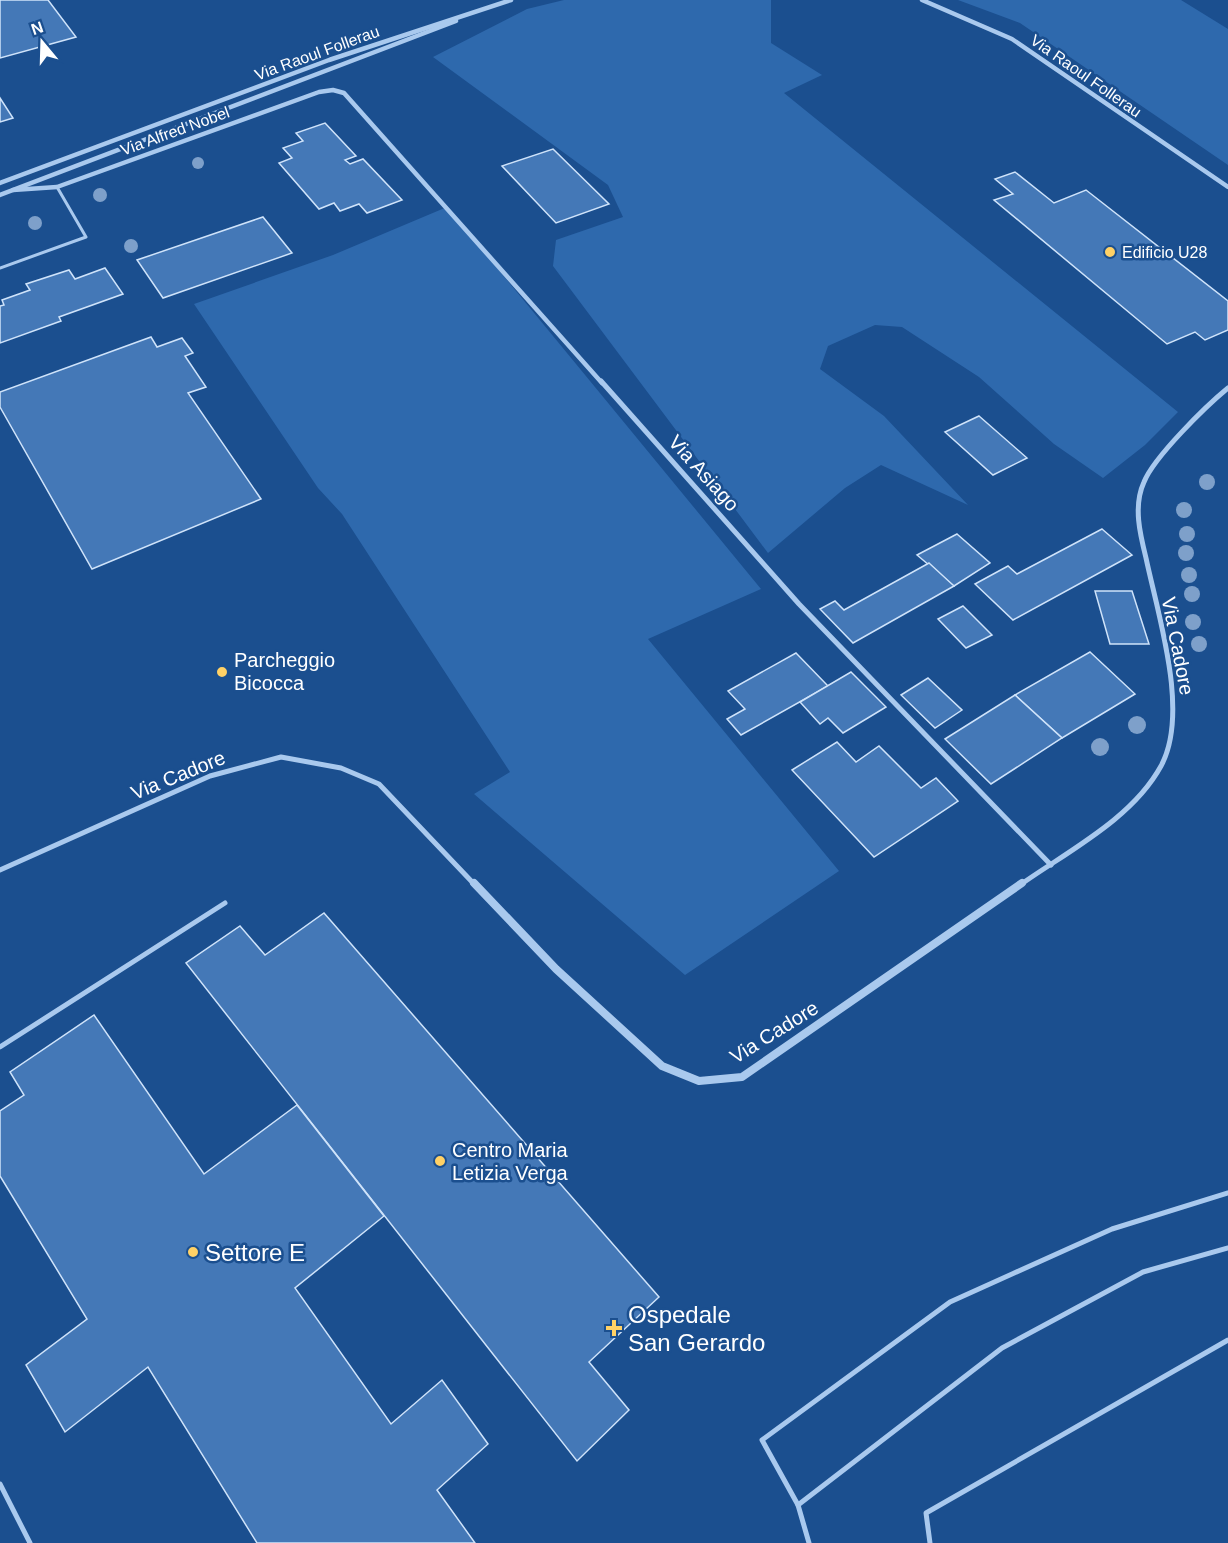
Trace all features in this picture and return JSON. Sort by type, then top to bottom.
[{"type":"street","name":"Via Raoul Follerau","points":[[147,126],[340,57],[511,0]]},
{"type":"street","name":"Via Raoul Follerau","points":[[922,0],[1012,39],[1228,187]]},
{"type":"street","name":"Via Raoul Follerau","points":[[155,136],[495,5]]},
{"type":"street","name":"Via Alfred Nobel","points":[[13,190],[57,186],[319,92],[333,90],[344,93]]},
{"type":"street","name":"Via Asiago","points":[[344,93],[799,604],[1051,865]]},
{"type":"street","name":"Via Alfred Nobel","points":[[0,183],[147,126]]},
{"type":"street","name":"Via Alfred Nobel","points":[[0,195],[155,136]]},
{"type":"street","name":"Via Cadore","points":[[0,870],[210,776],[280,757],[341,768],[380,784],[556,969],[662,1066],[699,1081],[742,1077],[1112,821],[1142,793],[1162,765],[1174,715],[1168,668],[1143,557],[1138,506],[1143,483],[1152,468],[1210,403],[1228,388]]},
{"type":"lane","points":[[0,268],[86,237],[57,186]]},
{"type":"lane","points":[[0,1047],[225,903]]},
{"type":"lane","points":[[809,1543],[798,1505],[762,1440],[950,1302],[1112,1228],[1228,1193]]},
{"type":"lane","points":[[798,1505],[1002,1348],[1143,1272],[1228,1248]]},
{"type":"lane","points":[[930,1543],[926,1513],[1228,1340]]},
{"type":"lane","points":[[0,1484],[30,1543]]},
{"type":"shaded area","points":[[564,0],[771,0],[771,43],[822,75],[784,93],[1178,412],[1145,445],[1103,478],[1054,444],[979,377],[902,327],[875,325],[828,346],[820,369],[884,416],[968,505],[881,465],[845,488],[768,553],[553,266],[556,240],[623,217],[608,185],[433,57],[527,9]]},
{"type":"shaded area","points":[[958,0],[1181,0],[1228,29],[1228,165],[1020,23]]},
{"type":"shaded area","points":[[447,207],[761,589],[648,639],[839,871],[685,975],[474,794],[510,772],[342,514],[318,488],[194,304],[333,255]]},
{"type":"building","points":[[0,0],[48,0],[76,37],[0,58]]},
{"type":"building","points":[[0,98],[13,118],[0,122]]},
{"type":"building","points":[[325,123],[356,156],[345,160],[350,164],[363,159],[402,200],[367,213],[359,204],[340,211],[334,203],[319,209],[279,163],[292,158],[283,148],[303,141],[296,133]]},
{"type":"building","points":[[553,149],[609,204],[556,223],[502,166]]},
{"type":"building","name":"Edificio U28","points":[[1015,172],[1054,203],[1086,190],[1228,301],[1228,330],[1205,340],[1195,332],[1167,344],[994,200],[1013,194],[995,179]]},
{"type":"building","points":[[263,217],[292,253],[163,298],[137,260]]},
{"type":"building","points":[[105,268],[123,294],[59,317],[61,321],[0,343],[0,306],[4,305],[2,300],[30,290],[26,284],[69,270],[75,279]]},
{"type":"building","points":[[151,337],[157,347],[182,338],[193,353],[185,356],[206,387],[188,393],[261,499],[92,569],[0,407],[0,392]]},
{"type":"building","points":[[979,416],[1027,458],[993,475],[945,432]]},
{"type":"building","points":[[1102,529],[1132,555],[1013,620],[975,584],[1008,566],[1017,574]]},
{"type":"building","points":[[957,534],[990,563],[954,586],[917,555]]},
{"type":"building","points":[[929,563],[954,586],[853,643],[820,609],[835,601],[844,610]]},
{"type":"building","points":[[1095,591],[1132,591],[1149,644],[1110,644]]},
{"type":"building","points":[[963,606],[992,635],[966,648],[938,619]]},
{"type":"building","points":[[1090,652],[1135,694],[1062,738],[1015,695]]},
{"type":"building","points":[[796,653],[828,686],[741,735],[727,719],[745,709],[728,691]]},
{"type":"building","points":[[851,672],[886,707],[843,733],[828,718],[820,724],[800,702]]},
{"type":"building","points":[[928,678],[962,710],[935,728],[901,695]]},
{"type":"building","points":[[1015,695],[1062,738],[991,784],[945,739]]},
{"type":"building","points":[[837,742],[856,762],[879,746],[921,788],[936,778],[958,801],[874,857],[792,770]]},
{"type":"building","name":"Centro Maria Letizia Verga","points":[[324,913],[659,1297],[589,1362],[629,1410],[577,1461],[186,963],[240,926],[265,955]]},
{"type":"building","name":"Settore E","points":[[94,1015],[204,1174],[297,1105],[384,1216],[295,1288],[391,1424],[442,1380],[488,1444],[437,1490],[475,1543],[257,1543],[148,1367],[65,1432],[26,1365],[87,1319],[0,1176],[0,1111],[24,1095],[10,1072]]},
{"type":"place","name":"Edificio U28","points":[[1110,252]]},
{"type":"place","name":"Parcheggio Bicocca","points":[[222,672]]},
{"type":"place","name":"Centro Maria Letizia Verga","points":[[440,1161]]},
{"type":"place","name":"Settore E","points":[[193,1252]]},
{"type":"place","name":"Ospedale San Gerardo","points":[[614,1328]]}]
